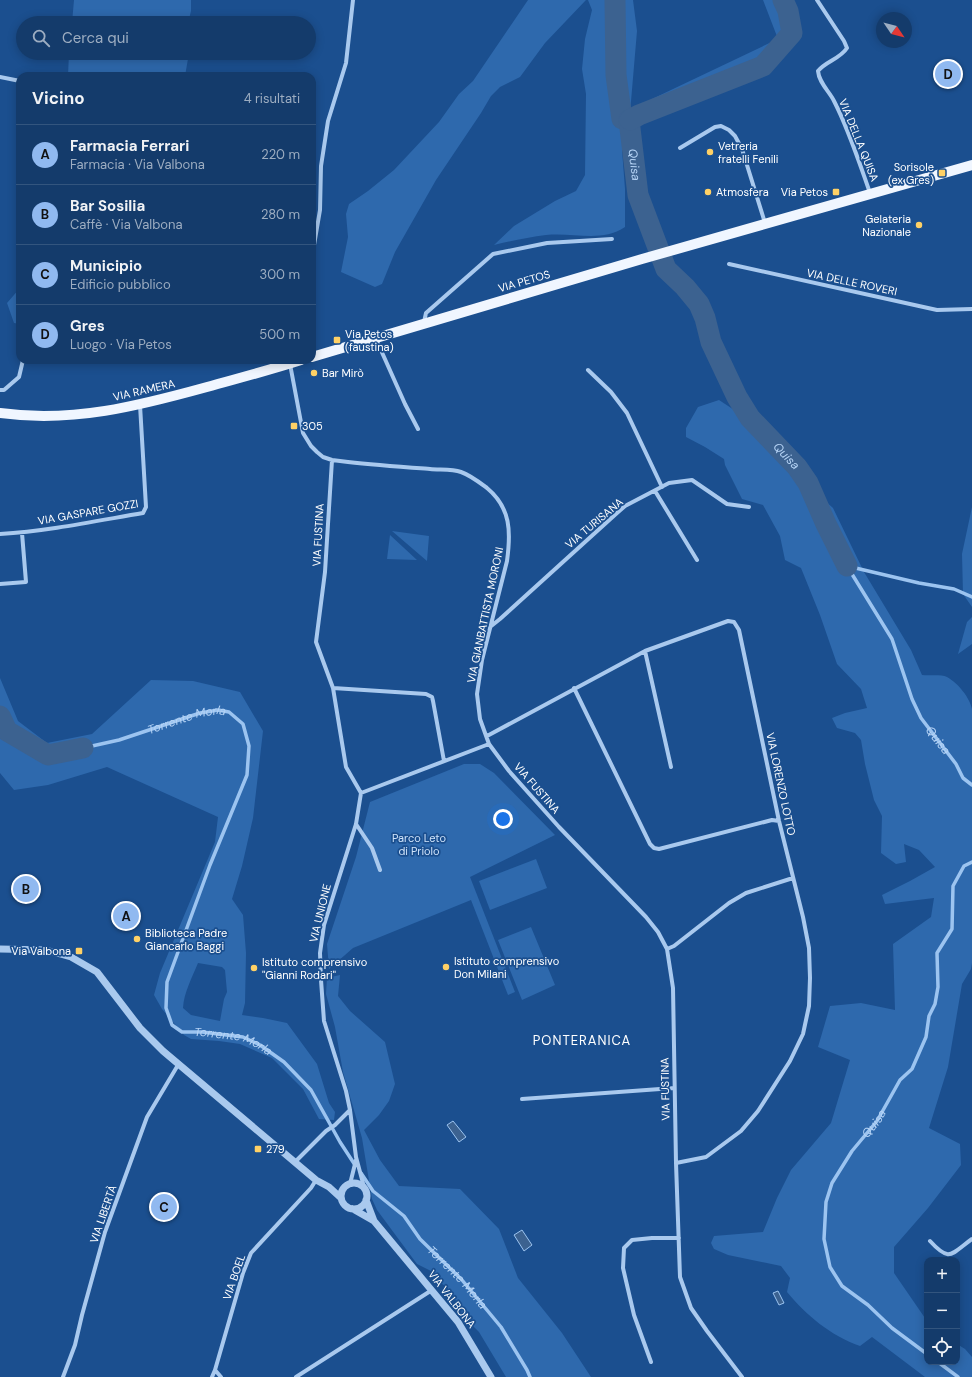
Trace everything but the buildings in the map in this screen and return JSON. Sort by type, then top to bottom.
[{"type":"main road","name":"VIA PETOS","points":[[316,356],[642,259],[972,165]]},
{"type":"main road","name":"VIA RAMERA","points":[[0,412],[21,416],[60,416],[102,412],[140,405],[282,364]]},
{"type":"street","points":[[316,234],[320,210],[321,166],[328,121],[346,63],[353,0]]},
{"type":"street","name":"VIA DELLA QUISA","points":[[817,0],[847,48],[843,54],[823,66],[818,71],[819,77],[834,100],[870,194]]},
{"type":"street","points":[[0,77],[16,80]]},
{"type":"street","points":[[680,148],[715,127],[721,126],[729,130],[735,136],[742,149],[766,224]]},
{"type":"street","points":[[424,323],[426,312],[493,254],[547,243],[612,239]]},
{"type":"street","name":"VIA DELLE ROVERI","points":[[729,264],[938,310],[972,310]]},
{"type":"street","points":[[375,337],[404,404],[418,429]]},
{"type":"street","points":[[0,390],[4,390],[19,377],[22,364]]},
{"type":"street","points":[[289,364],[303,433],[311,446],[317,452],[332,460]]},
{"type":"street","points":[[588,370],[611,392],[627,412],[662,487]]},
{"type":"street","name":"VIA GASPARE GOZZI","points":[[0,534],[22,533],[143,513],[146,506],[140,405]]},
{"type":"street","name":"VIA GIANBATTISTA MORONI","points":[[332,460],[460,471],[478,480],[503,506],[507,517],[509,531],[507,561],[482,660],[477,694],[480,719],[489,744]]},
{"type":"street","name":"VIA FUSTINA","points":[[332,460],[325,572],[316,642],[333,688],[346,767],[361,793]]},
{"type":"street","name":"VIA TURISANA","points":[[490,628],[625,506],[669,483],[692,480],[727,504],[749,507]]},
{"type":"street","points":[[655,491],[697,560]]},
{"type":"street","points":[[0,584],[26,582],[22,533]]},
{"type":"street","name":"VIA LORENZO LOTTO","points":[[486,736],[645,651],[728,621],[734,622],[739,630],[779,821],[810,948],[808,1006],[803,1034],[790,1061],[758,1111],[741,1131],[706,1157],[676,1163]]},
{"type":"street","points":[[645,651],[671,767]]},
{"type":"street","points":[[333,688],[426,694],[432,697],[444,761]]},
{"type":"street","points":[[574,688],[650,844],[654,848],[659,849],[772,820],[779,821]]},
{"type":"street","points":[[361,793],[489,744]]},
{"type":"street","name":"VIA FUSTINA","points":[[489,744],[509,771],[559,827],[646,917],[658,932],[667,949],[673,988],[674,1088],[680,1277],[691,1308],[707,1332],[742,1377]]},
{"type":"street","name":"VIA UNIONE","points":[[356,1157],[346,1091],[324,1021],[320,953],[324,925],[356,824],[361,793]]},
{"type":"street","points":[[356,824],[372,848],[380,870]]},
{"type":"street","points":[[667,949],[674,946],[746,892],[793,878]]},
{"type":"street","points":[[0,949],[46,950],[71,957],[97,972],[140,1028],[178,1065],[316,1180],[329,1187],[342,1198],[345,1205],[353,1208],[361,1206],[366,1200],[367,1195],[356,1157]]},
{"type":"street","name":"VIA LIBERTÀ","points":[[63,1377],[75,1345],[105,1232],[148,1117],[178,1065]]},
{"type":"street","points":[[522,1099],[674,1088]]},
{"type":"street","points":[[295,1162],[326,1131],[335,1125],[350,1110]]},
{"type":"street","points":[[342,1198],[343,1190],[348,1185],[356,1157]]},
{"type":"street","name":"VIA BOEL","points":[[212,1377],[243,1273],[251,1253],[311,1188],[316,1180]]},
{"type":"street","points":[[329,1187],[357,1183],[364,1187]]},
{"type":"street","name":"VIA VALBONA","points":[[366,1200],[374,1220],[458,1322],[491,1377]]},
{"type":"street","name":"VIA VALBONA","points":[[353,1208],[374,1220]]},
{"type":"street","points":[[651,1362],[634,1315],[623,1268],[624,1248],[632,1240],[678,1238]]},
{"type":"street","points":[[930,1241],[947,1255],[972,1239]]},
{"type":"street","points":[[296,1377],[432,1290]]},
{"type":"street","points":[[215,1370],[221,1377]]},
{"type":"green space","points":[[74,0],[191,0],[190,16],[73,16]]},
{"type":"green space","points":[[528,0],[586,0],[545,43],[520,77],[500,87],[491,96],[436,180],[395,252],[382,284],[375,287],[341,272],[348,237],[346,214],[349,204],[394,170],[439,122],[459,94],[473,81]]},
{"type":"green space","points":[[588,0],[633,0],[637,31],[630,113],[652,99],[778,39],[763,0],[784,0],[794,26],[793,47],[753,73],[639,117],[634,122],[622,150],[625,189],[625,227],[606,235],[587,236],[556,234],[494,245],[514,226],[555,201],[576,191],[585,175],[586,94],[582,69],[585,39],[592,10]]},
{"type":"green space","points":[[69,60],[188,60],[186,72],[68,72]]},
{"type":"green space","points":[[16,293],[16,323],[14,323],[7,303]]},
{"type":"green space","points":[[719,400],[754,423],[779,460],[833,508],[864,572],[911,650],[922,675],[947,677],[959,687],[971,705],[972,963],[971,969],[962,984],[948,1067],[929,1128],[960,1144],[961,1165],[928,1208],[894,1247],[894,1273],[924,1317],[924,1365],[960,1365],[960,1346],[972,1357],[972,1377],[925,1377],[872,1337],[860,1346],[839,1337],[811,1317],[787,1292],[790,1278],[781,1266],[728,1255],[714,1249],[711,1243],[714,1236],[763,1232],[777,1198],[791,1170],[831,1123],[850,1060],[818,1047],[830,1006],[861,1003],[895,1010],[893,944],[931,917],[934,898],[885,904],[882,895],[935,867],[919,850],[904,844],[906,862],[896,864],[881,853],[882,816],[874,800],[861,740],[855,733],[837,728],[832,718],[845,713],[867,708],[861,689],[837,664],[820,615],[801,568],[785,560],[780,536],[763,505],[742,499],[725,465],[724,459],[686,437],[686,428],[698,407]]},
{"type":"green space","points":[[972,507],[972,607],[963,594],[962,554]]},
{"type":"green space","points":[[392,531],[429,536],[427,561]]},
{"type":"green space","points":[[390,535],[417,560],[387,559]]},
{"type":"green space","points":[[972,617],[972,644],[958,654],[967,622]]},
{"type":"green space","points":[[0,678],[18,721],[47,743],[92,734],[151,680],[193,681],[240,692],[263,731],[253,818],[242,866],[232,899],[243,915],[246,953],[245,1003],[242,1015],[287,1023],[317,1064],[329,1103],[335,1112],[334,1120],[319,1119],[303,1089],[272,1058],[240,1044],[191,1039],[184,1035],[162,1009],[154,995],[160,973],[215,842],[218,817],[107,767],[48,785],[14,790],[0,773]],"holes":[[[198,963],[222,967],[225,970],[227,992],[224,999],[220,1021],[191,1015],[183,1008],[185,996]]]},
{"type":"green space","name":"Parco Leto di Priolo","points":[[464,764],[480,764],[494,773],[555,835],[470,877],[515,992],[508,995],[471,900],[353,948],[329,969],[327,944],[356,857],[370,802]]},
{"type":"green space","points":[[536,859],[547,888],[490,910],[479,881]]},
{"type":"green space","points":[[531,927],[555,985],[522,1000],[498,940]]},
{"type":"green space","points":[[340,975],[338,996],[350,1011],[385,1042],[395,1084],[389,1101],[379,1115],[364,1130],[380,1160],[399,1186],[460,1189],[499,1229],[518,1278],[562,1333],[591,1377],[506,1377],[479,1332],[461,1314],[461,1306],[448,1292],[448,1288],[438,1281],[433,1272],[417,1264],[377,1210],[372,1199],[362,1138],[343,1072],[335,1027],[326,994],[327,978]]},
{"type":"shaded area","points":[[453,1121],[466,1137],[459,1142],[447,1125]]},
{"type":"shaded area","points":[[522,1230],[532,1245],[524,1251],[514,1235]]},
{"type":"shaded area","points":[[778,1291],[784,1303],[779,1305],[773,1293]]},
{"type":"waterway","name":"Quisa","points":[[615,0],[616,75],[622,119]]},
{"type":"waterway","points":[[630,120],[639,115],[763,66],[792,33],[788,11],[783,0]]},
{"type":"waterway","name":"Quisa","points":[[629,120],[638,195],[666,269],[685,287],[699,304],[705,318],[711,342],[737,397],[750,418],[797,467],[808,483],[847,566]]},
{"type":"waterway","name":"Quisa","points":[[847,566],[892,639],[912,699],[921,718],[956,764],[963,778],[972,785]]},
{"type":"waterway","points":[[847,566],[919,583],[954,589],[972,597]]},
{"type":"waterway","name":"Torrente Morla","points":[[83,748],[119,740],[200,713],[218,710],[229,712],[243,724],[249,746],[247,775],[210,865],[167,982],[166,1008],[172,1025],[182,1032],[202,1032],[243,1037],[260,1045],[284,1062],[311,1090],[340,1142],[355,1165]]},
{"type":"waterway","name":"Torrente Morla","points":[[0,716],[7,731],[48,755],[83,748]]},
{"type":"waterway","name":"Quisa","points":[[924,1352],[892,1328],[868,1305],[842,1286],[830,1267],[824,1239],[826,1202],[832,1183],[852,1151],[877,1121],[900,1080],[912,1069],[926,1037],[929,1016],[935,1004],[938,987],[937,953],[952,929],[953,886],[964,866],[972,862]]},
{"type":"waterway","name":"Torrente Morla","points":[[361,1173],[373,1191],[404,1216],[420,1239],[462,1280],[501,1327],[530,1377]]},
{"type":"waterway","name":"Quisa","points":[[942,1365],[958,1377]]},
{"type":"place","name":"Gres","points":[[948,74]]},
{"type":"place","name":"Vetreria fratelli Fenili","points":[[710,152]]},
{"type":"place","name":"Sorisole (ex Gres)","points":[[942,173]]},
{"type":"place","name":"Atmosfera","points":[[708,192]]},
{"type":"place","name":"Via Petos","points":[[836,192]]},
{"type":"place","name":"Gelateria Nazionale","points":[[919,225]]},
{"type":"place","name":"Via Petos (faustina)","points":[[337,340]]},
{"type":"place","name":"Bar Mirò","points":[[314,373]]},
{"type":"place","name":"305","points":[[294,426]]},
{"type":"place","name":"Bar Sosilia","points":[[26,889]]},
{"type":"place","name":"Farmacia Ferrari","points":[[126,916]]},
{"type":"place","name":"Biblioteca Padre Giancarlo Baggi","points":[[137,939]]},
{"type":"place","name":"Via Valbona","points":[[79,951]]},
{"type":"place","name":"Istituto comprensivo Don Milani","points":[[446,967]]},
{"type":"place","name":"Istituto comprensivo \"Gianni Rodari\"","points":[[254,968]]},
{"type":"place","name":"279","points":[[258,1149]]},
{"type":"place","name":"Municipio","points":[[164,1207]]},
{"type":"district","name":"PONTERANICA","points":[[582,1040]]}]
